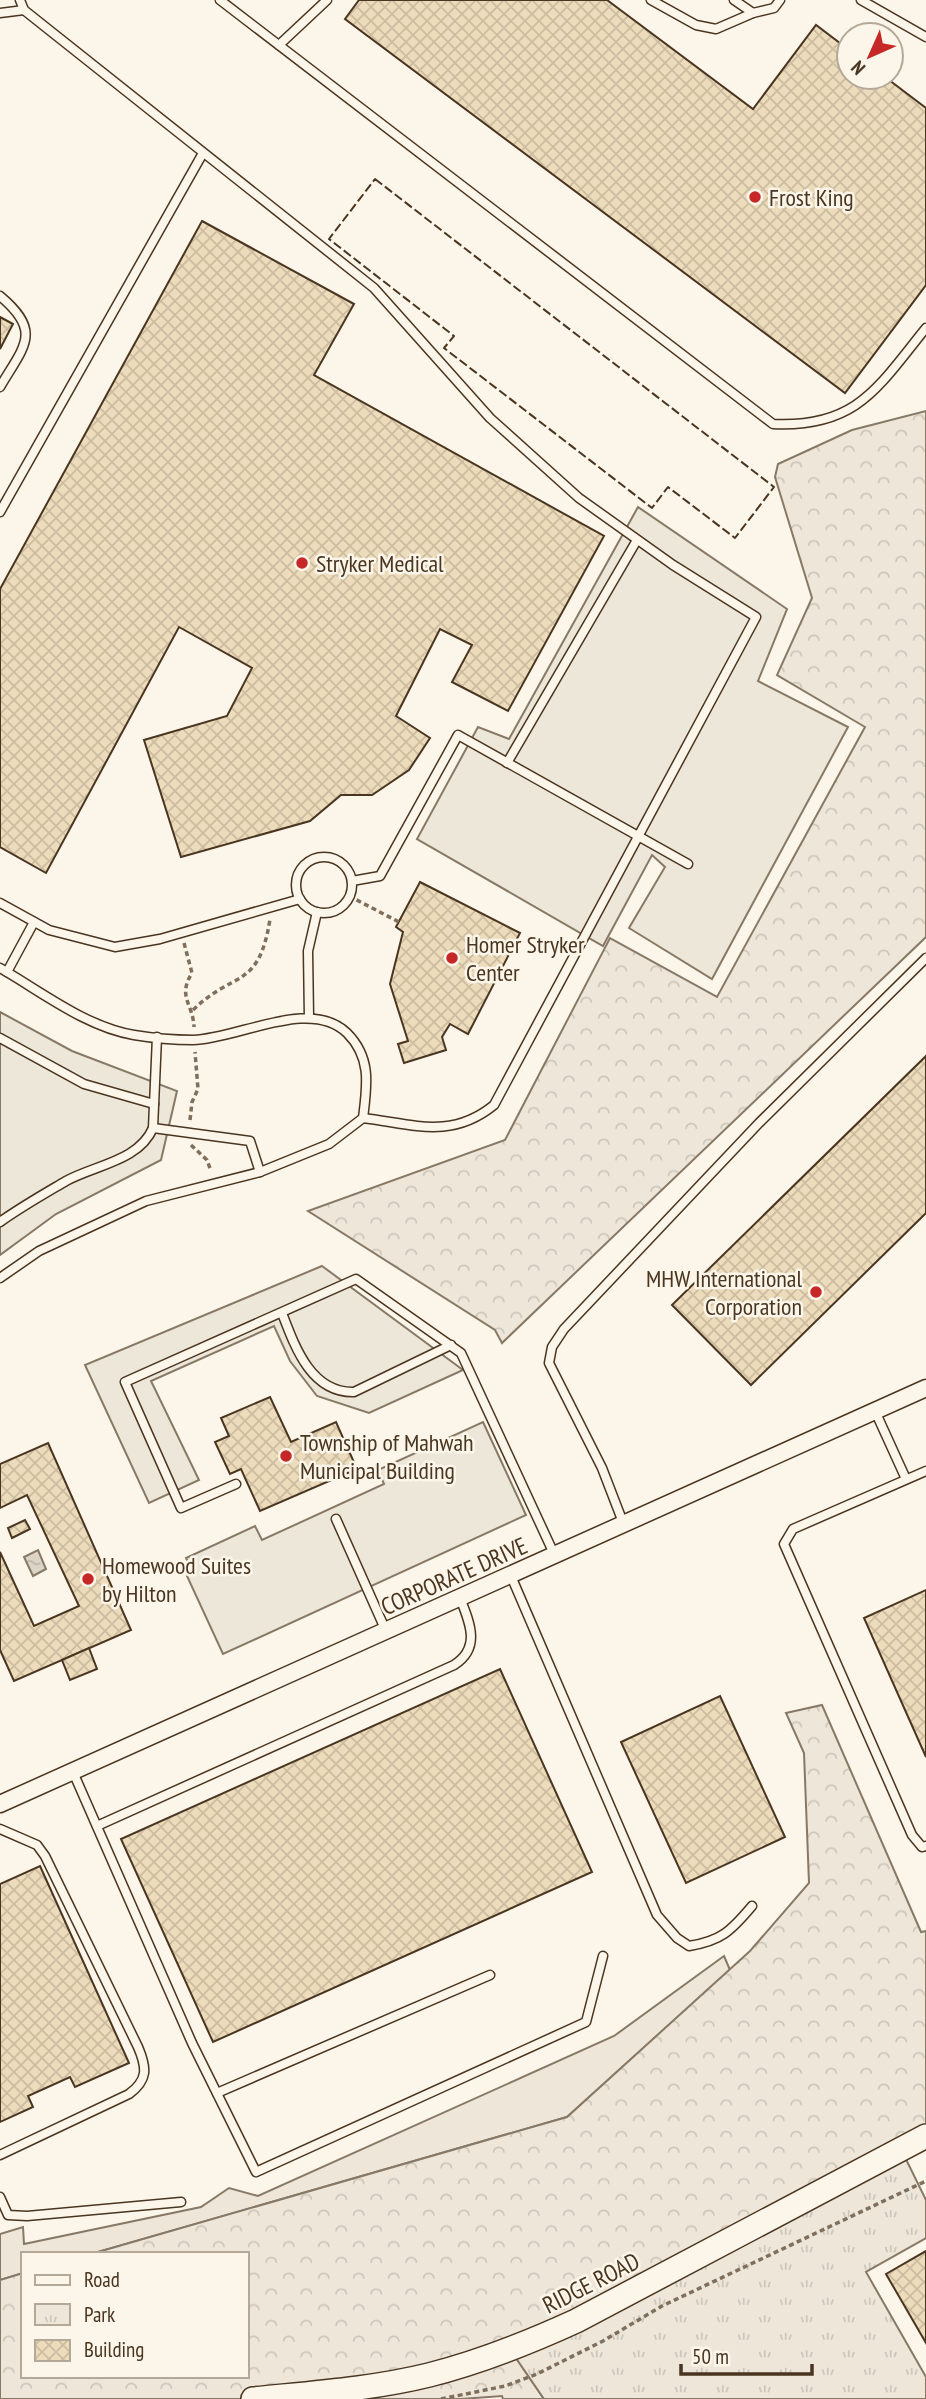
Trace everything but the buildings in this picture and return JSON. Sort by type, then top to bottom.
[{"type":"street","name":"CORPORATE DRIVE","points":[[0,1804],[926,1388]]},
{"type":"street","name":"RIDGE ROAD","points":[[253,2399],[367,2387],[427,2375],[520,2346],[589,2315],[926,2136]]},
{"type":"lane","points":[[0,1278],[39,1251],[146,1201],[260,1172],[329,1144],[363,1118],[442,1129],[476,1119],[494,1105],[756,617],[637,540],[579,498],[490,418],[373,288],[24,10],[20,0]]},
{"type":"lane","points":[[220,0],[773,424],[806,426],[847,411],[865,401],[926,328]]},
{"type":"lane","points":[[279,45],[327,0]]},
{"type":"lane","points":[[651,0],[671,14],[696,25],[716,29],[753,13],[774,8],[780,0]]},
{"type":"lane","points":[[734,0],[753,13]]},
{"type":"lane","points":[[861,0],[926,37]]},
{"type":"lane","points":[[0,13],[24,10]]},
{"type":"lane","points":[[0,512],[203,153]]},
{"type":"lane","points":[[0,296],[23,317],[26,328],[24,346],[0,387]]},
{"type":"lane","points":[[507,763],[637,540]]},
{"type":"lane","points":[[352,881],[380,876],[458,735],[688,864]]},
{"type":"lane","points":[[320,857],[341,863],[352,881],[349,896],[338,909],[317,912],[300,899],[297,878],[310,861],[320,857]]},
{"type":"lane","points":[[0,903],[63,936],[115,947],[181,933],[300,899]]},
{"type":"lane","points":[[309,1018],[308,951],[317,912]]},
{"type":"lane","points":[[34,922],[3,970],[109,1029],[194,1040],[309,1018],[338,1024],[358,1044],[366,1060],[363,1118]]},
{"type":"lane","points":[[624,1525],[603,1468],[549,1363],[552,1347],[564,1329],[759,1124],[926,958]]},
{"type":"lane","points":[[0,1222],[69,1180],[141,1147],[153,1128],[157,1037]]},
{"type":"lane","points":[[0,1038],[84,1084],[154,1104]]},
{"type":"lane","points":[[153,1128],[250,1141],[260,1172]]},
{"type":"lane","points":[[236,1484],[181,1508],[125,1382],[356,1279],[461,1353],[555,1556]]},
{"type":"lane","points":[[282,1313],[300,1358],[328,1387],[341,1392],[354,1392],[451,1345]]},
{"type":"lane","points":[[875,1411],[906,1479]]},
{"type":"lane","points":[[926,1471],[793,1529],[784,1544],[912,1835],[922,1847],[926,1846]]},
{"type":"lane","points":[[336,1519],[386,1631]]},
{"type":"lane","points":[[511,1576],[657,1915],[677,1938],[689,1946],[713,1942],[734,1928],[752,1906]]},
{"type":"lane","points":[[97,1826],[454,1665],[465,1658],[471,1648],[472,1637],[460,1598]]},
{"type":"lane","points":[[73,1772],[217,2093],[256,2172],[586,2022],[603,1956]]},
{"type":"lane","points":[[0,1829],[37,1845],[45,1856],[138,2047],[145,2063],[145,2076],[140,2086],[129,2094],[0,2155]]},
{"type":"lane","points":[[217,2093],[490,1975]]},
{"type":"lane","points":[[0,2197],[8,2215],[27,2216],[181,2202]]},
{"type":"path","points":[[349,896],[399,922]]},
{"type":"path","points":[[193,1010],[208,996],[246,977],[258,964],[272,906]]},
{"type":"path","points":[[181,933],[192,973],[185,985],[184,996],[193,1010],[198,1089],[192,1102],[189,1131],[194,1150],[207,1160],[216,1183]]},
{"type":"path","points":[[441,2399],[505,2386],[537,2374],[603,2341],[662,2306],[926,2181]]},
{"type":"green space","points":[[926,411],[926,937],[502,1343],[495,1330],[308,1211],[505,1140],[610,938],[717,997],[865,727],[777,675],[812,598],[775,477],[778,464],[852,430]]},
{"type":"green space","points":[[822,1705],[921,1932],[926,1931],[926,2132],[508,2346],[544,2399],[503,2399],[502,2396],[461,2399],[0,2399],[0,2280],[21,2274],[21,2378],[248,2378],[248,2252],[98,2252],[567,2117],[750,1951],[809,1883],[804,1753],[786,1713]]},
{"type":"green space","points":[[724,1956],[730,1970],[567,2117],[98,2252],[21,2252],[21,2274],[0,2280],[0,2234],[23,2227],[24,2244],[201,2207],[229,2188],[258,2196],[614,2036]]},
{"type":"green space","points":[[900,2147],[926,2200],[926,2238],[866,2272],[926,2377],[926,2399],[544,2399],[507,2345]]},
{"type":"shaded area","points":[[638,507],[787,609],[758,681],[848,727],[712,979],[629,928],[665,867],[652,855],[603,946],[417,839],[478,727],[509,739]]},
{"type":"shaded area","points":[[0,1012],[72,1051],[177,1091],[161,1160],[56,1214],[0,1255]]},
{"type":"shaded area","points":[[322,1266],[463,1370],[369,1413],[317,1396],[290,1361],[274,1326],[151,1381],[199,1480],[149,1503],[85,1365]]},
{"type":"shaded area","points":[[483,1422],[526,1515],[223,1654],[187,1576],[193,1573],[186,1558],[255,1526],[262,1540],[384,1484],[378,1470]]},
{"type":"water","points":[[38,1550],[46,1569],[33,1576],[24,1557]]},
{"type":"fence","points":[[375,179],[774,487],[735,538],[668,487],[652,508],[444,348],[454,336],[329,239],[375,179]]},
{"type":"place","name":"Frost King","points":[[755,197]]},
{"type":"place","name":"Stryker Medical","points":[[302,563]]},
{"type":"place","name":"Homer Stryker Center","points":[[452,958]]},
{"type":"place","name":"MHW International Corporation","points":[[816,1292]]},
{"type":"place","name":"Township of Mahwah Municipal Building","points":[[286,1456]]},
{"type":"place","name":"Homewood Suites by Hilton","points":[[88,1579]]}]
